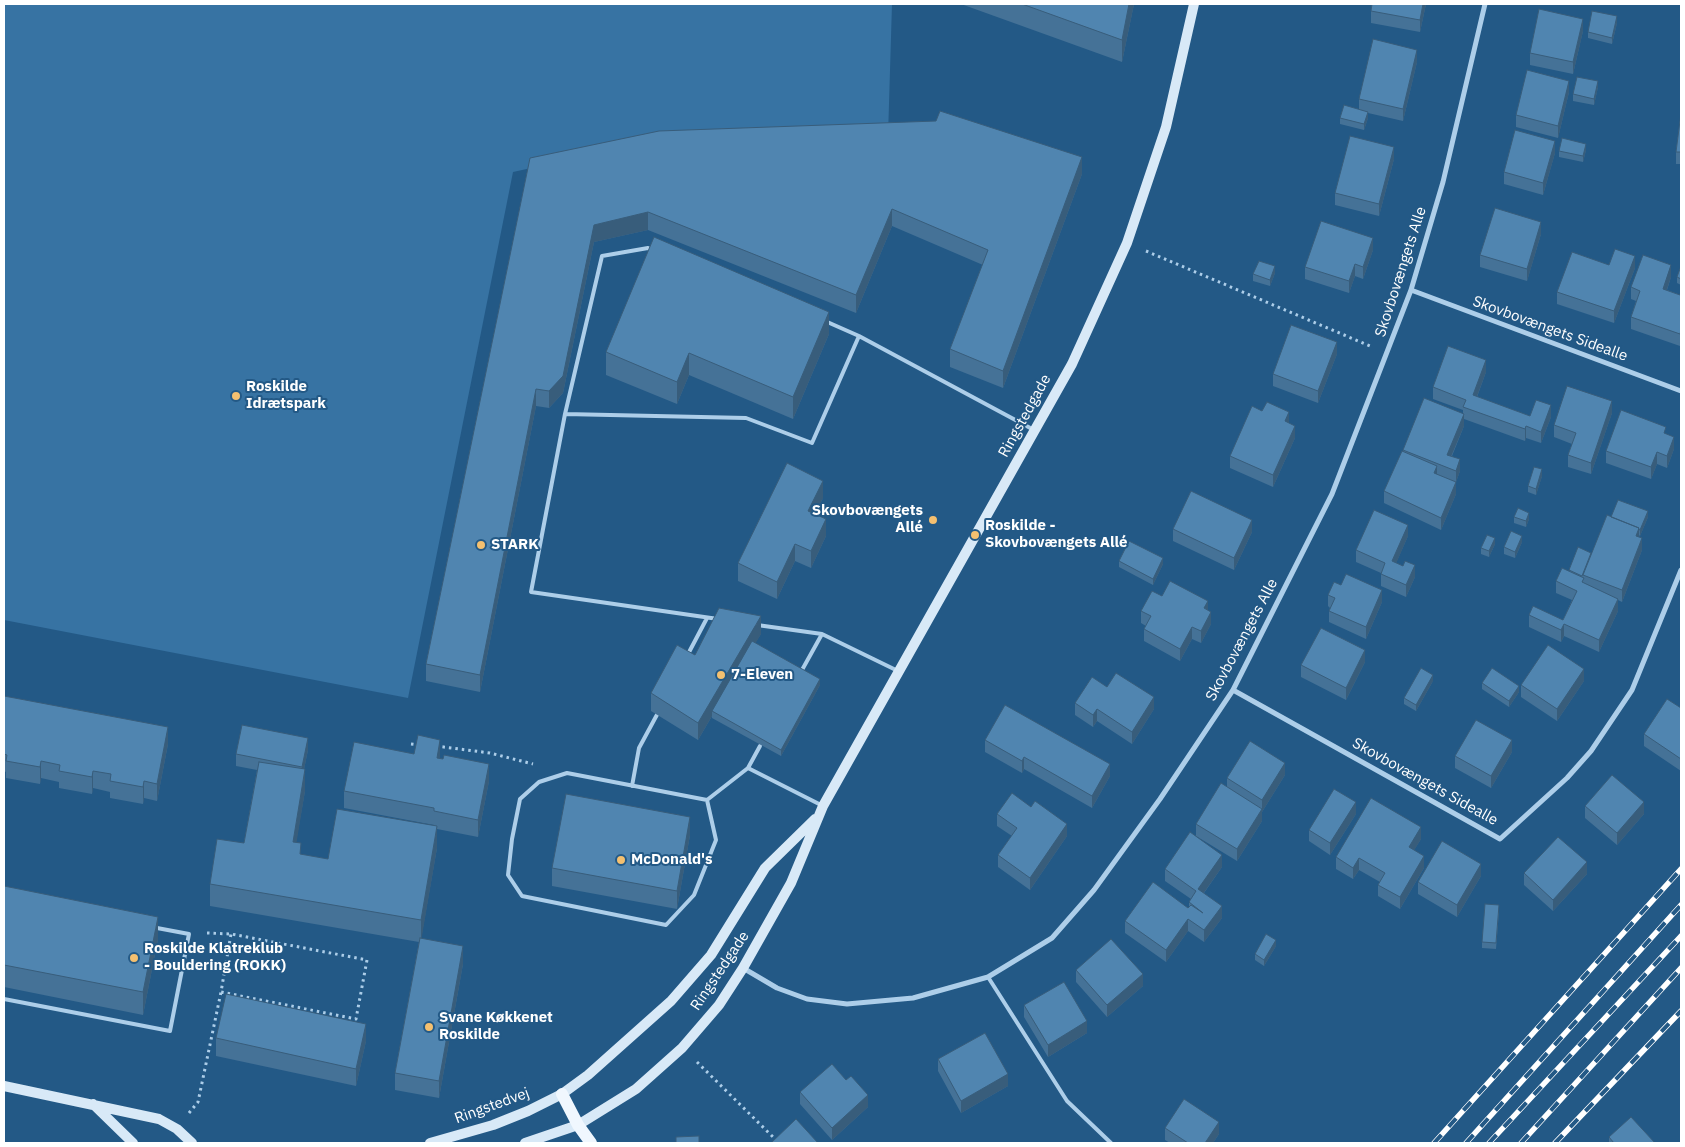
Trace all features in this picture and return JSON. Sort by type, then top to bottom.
[{"type":"main road","points":[[562,1094],[578,1125],[591,1143]]},
{"type":"street","name":"Ringstedgade","points":[[578,1125],[636,1089],[682,1048],[719,1005],[743,968],[791,883],[822,806],[1072,364],[1126,243],[1166,127],[1194,4]]},
{"type":"street","name":"Skovbovængets Alle","points":[[743,968],[777,988],[807,998],[847,1004],[913,998],[988,977],[1052,938],[1094,890],[1160,799],[1233,690],[1332,494],[1388,354],[1411,290],[1443,182],[1485,4]]},
{"type":"street","name":"Skovbovængets Sidealle","points":[[1411,290],[1681,391]]},
{"type":"street","name":"Skovbovængets Sidealle","points":[[1233,690],[1500,839],[1567,778],[1591,751],[1632,690],[1681,570]]},
{"type":"street","name":"Ringstedgade","points":[[562,1094],[588,1076],[671,1001],[711,955],[765,868],[817,816]]},
{"type":"street","points":[[4,1086],[92,1103],[160,1119],[177,1129],[192,1143]]},
{"type":"street","name":"Ringstedvej","points":[[430,1143],[492,1125],[528,1111],[562,1094]]},
{"type":"street","points":[[92,1103],[133,1143]]},
{"type":"street","points":[[525,1143],[578,1125]]},
{"type":"lane","points":[[658,252],[648,248],[602,256],[565,414],[532,592],[726,620]]},
{"type":"lane","points":[[822,320],[859,336],[1034,430]]},
{"type":"lane","points":[[565,414],[746,418],[812,444],[859,336]]},
{"type":"lane","points":[[684,661],[707,618]]},
{"type":"lane","points":[[755,624],[822,634],[898,671]]},
{"type":"lane","points":[[802,670],[822,634]]},
{"type":"lane","points":[[632,786],[639,748],[662,704]]},
{"type":"lane","points":[[707,800],[716,840],[694,895],[666,925],[522,896],[508,875],[512,839],[520,799],[539,782],[568,773],[707,800],[748,768],[760,746]]},
{"type":"lane","points":[[748,768],[822,806]]},
{"type":"lane","points":[[4,999],[170,1031],[189,934],[157,928]]},
{"type":"lane","points":[[988,977],[1067,1101],[1110,1143]]},
{"type":"path","points":[[1126,243],[1388,354]]},
{"type":"path","points":[[411,744],[490,753],[568,773]]},
{"type":"path","points":[[189,934],[218,932],[367,960],[356,1019],[221,992]]},
{"type":"path","points":[[177,1129],[198,1102],[231,934]]},
{"type":"path","points":[[682,1048],[773,1137]]},
{"type":"shaded area","name":"Roskilde Idrætspark","points":[[4,4],[892,4],[888,137],[654,141],[513,172],[408,698],[4,620]]},
{"type":"building","points":[[1022,4],[1129,4],[1122,40]]},
{"type":"building","points":[[1372,4],[1423,4],[1420,20],[1371,11]]},
{"type":"building","points":[[1539,9],[1583,19],[1573,62],[1530,53]]},
{"type":"building","points":[[1592,11],[1617,16],[1612,38],[1588,32]]},
{"type":"building","points":[[1373,39],[1417,50],[1403,109],[1359,99]]},
{"type":"building","points":[[1527,70],[1569,81],[1558,126],[1516,115]]},
{"type":"building","points":[[1577,77],[1598,81],[1594,99],[1573,94]]},
{"type":"building","points":[[1344,105],[1368,112],[1364,124],[1340,118]]},
{"type":"building","name":"STARK","points":[[940,111],[1082,157],[1003,371],[950,349],[988,250],[892,209],[856,295],[648,212],[594,225],[563,376],[549,391],[536,389],[480,675],[426,664],[530,158],[659,131],[936,121]]},
{"type":"building","points":[[1681,113],[1681,152],[1676,152]]},
{"type":"building","points":[[1515,130],[1555,141],[1543,183],[1504,172]]},
{"type":"building","points":[[1350,136],[1394,147],[1379,204],[1335,193]]},
{"type":"building","points":[[1562,138],[1586,144],[1583,156],[1559,151]]},
{"type":"building","points":[[1495,208],[1541,222],[1527,269],[1480,255]]},
{"type":"building","points":[[1321,221],[1373,238],[1363,267],[1355,264],[1349,281],[1305,267]]},
{"type":"building","points":[[654,237],[829,312],[793,397],[689,353],[677,382],[606,352]]},
{"type":"building","points":[[1615,249],[1635,256],[1614,311],[1557,292],[1572,252],[1609,265]]},
{"type":"building","points":[[1643,255],[1671,265],[1663,289],[1680,295],[1681,290],[1680,334],[1631,317],[1640,291],[1631,287]]},
{"type":"building","points":[[1259,261],[1275,266],[1270,280],[1253,274]]},
{"type":"building","points":[[1681,266],[1681,279],[1677,277]]},
{"type":"building","points":[[1291,325],[1337,342],[1318,391],[1273,374]]},
{"type":"building","points":[[1448,346],[1486,360],[1473,395],[1530,416],[1536,400],[1551,405],[1541,432],[1526,426],[1525,429],[1463,407],[1466,400],[1433,387]]},
{"type":"building","points":[[1567,386],[1612,401],[1591,463],[1568,455],[1576,433],[1554,425]]},
{"type":"building","points":[[1424,398],[1464,414],[1447,455],[1460,459],[1456,471],[1403,450]]},
{"type":"building","points":[[1267,402],[1289,412],[1285,421],[1295,426],[1273,475],[1230,456],[1252,406],[1262,411]]},
{"type":"building","points":[[1621,410],[1666,427],[1664,433],[1674,437],[1667,456],[1657,452],[1651,467],[1606,451]]},
{"type":"building","points":[[1402,451],[1437,466],[1434,473],[1456,482],[1441,518],[1384,491]]},
{"type":"building","points":[[787,463],[823,481],[808,511],[826,519],[811,551],[795,544],[777,582],[738,563]]},
{"type":"building","points":[[1534,467],[1542,469],[1536,489],[1528,486]]},
{"type":"building","points":[[1191,491],[1252,520],[1234,558],[1173,529]]},
{"type":"building","points":[[1618,500],[1648,511],[1640,530],[1611,517]]},
{"type":"building","points":[[1518,508],[1529,513],[1526,521],[1514,517]]},
{"type":"building","points":[[1374,510],[1408,525],[1392,561],[1403,566],[1405,561],[1415,565],[1406,585],[1381,574],[1385,563],[1356,550]]},
{"type":"building","points":[[1607,515],[1639,528],[1636,536],[1642,538],[1622,590],[1583,575]]},
{"type":"building","points":[[1511,531],[1522,536],[1515,552],[1504,547]]},
{"type":"building","points":[[1487,535],[1495,538],[1489,551],[1481,548]]},
{"type":"building","points":[[1129,541],[1163,558],[1153,579],[1119,561]]},
{"type":"building","points":[[1578,547],[1591,553],[1582,576],[1569,570]]},
{"type":"building","points":[[1562,568],[1584,578],[1582,582],[1618,599],[1599,640],[1564,624],[1561,630],[1529,615],[1533,606],[1563,620],[1577,591],[1556,581]]},
{"type":"building","points":[[1346,574],[1382,590],[1366,627],[1329,611],[1335,598],[1328,595],[1334,582],[1341,585]]},
{"type":"building","points":[[1170,581],[1208,601],[1204,608],[1211,612],[1201,631],[1192,627],[1180,649],[1144,629],[1151,616],[1141,611],[1152,591],[1162,596]]},
{"type":"building","points":[[719,608],[761,616],[698,723],[651,693],[677,645],[695,655]]},
{"type":"building","points":[[1321,628],[1365,650],[1346,688],[1301,665]]},
{"type":"building","points":[[752,641],[820,679],[781,750],[712,711]]},
{"type":"building","points":[[1548,645],[1584,669],[1557,709],[1521,685]]},
{"type":"building","points":[[1421,668],[1433,675],[1416,705],[1404,698]]},
{"type":"building","points":[[1492,668],[1519,686],[1509,701],[1482,683]]},
{"type":"building","points":[[1116,673],[1154,697],[1132,732],[1097,709],[1093,715],[1075,703],[1092,677],[1107,687]]},
{"type":"building","points":[[4,696],[168,727],[157,784],[144,781],[143,787],[110,781],[111,774],[93,771],[92,777],[59,771],[60,765],[41,761],[40,767],[6,761],[7,755],[4,754]]},
{"type":"building","points":[[1667,699],[1681,708],[1681,759],[1644,734]]},
{"type":"building","points":[[1005,705],[1110,764],[1092,796],[1024,757],[1022,761],[985,740]]},
{"type":"building","points":[[1476,720],[1512,740],[1491,776],[1455,756]]},
{"type":"building","points":[[242,725],[308,738],[302,767],[236,754]]},
{"type":"building","points":[[418,735],[440,740],[437,758],[443,759],[444,755],[489,764],[478,820],[434,811],[434,808],[344,791],[354,742],[414,754]]},
{"type":"building","points":[[1250,741],[1285,763],[1262,800],[1227,778]]},
{"type":"building","points":[[259,762],[305,769],[293,842],[301,843],[300,854],[328,859],[337,809],[437,826],[421,920],[210,884],[217,839],[244,843]]},
{"type":"building","points":[[1612,775],[1644,802],[1617,833],[1585,806]]},
{"type":"building","points":[[1221,783],[1262,809],[1237,849],[1196,824]]},
{"type":"building","points":[[1334,789],[1356,802],[1330,843],[1309,830]]},
{"type":"building","points":[[1012,793],[1031,807],[1035,801],[1067,824],[1030,878],[998,855],[1017,828],[997,814]]},
{"type":"building","name":"McDonald's","points":[[566,794],[690,817],[677,891],[552,868]]},
{"type":"building","points":[[1371,798],[1421,827],[1409,847],[1424,856],[1400,897],[1378,885],[1385,873],[1359,858],[1353,868],[1336,857]]},
{"type":"building","points":[[1190,832],[1222,855],[1198,889],[1222,906],[1204,930],[1188,919],[1166,950],[1125,921],[1153,882],[1188,908],[1191,905],[1203,913],[1189,902],[1196,891],[1165,869]]},
{"type":"building","points":[[1558,837],[1587,862],[1553,900],[1524,873]]},
{"type":"building","points":[[1442,841],[1481,864],[1457,905],[1418,882]]},
{"type":"building","points":[[4,886],[158,917],[143,992],[4,965]]},
{"type":"building","points":[[1485,904],[1499,905],[1496,943],[1482,942]]},
{"type":"building","points":[[1266,934],[1276,940],[1264,960],[1255,954]]},
{"type":"building","name":"Svane Køkkenet Roskilde","points":[[420,938],[463,946],[439,1081],[395,1073]]},
{"type":"building","points":[[1111,939],[1143,974],[1107,1005],[1076,970]]},
{"type":"building","points":[[1064,982],[1087,1021],[1048,1045],[1024,1005]]},
{"type":"building","points":[[226,994],[366,1024],[356,1069],[216,1038]]},
{"type":"building","points":[[985,1033],[1008,1074],[961,1101],[938,1059]]},
{"type":"building","points":[[832,1064],[846,1080],[851,1076],[868,1095],[832,1128],[800,1092]]},
{"type":"building","points":[[1184,1099],[1219,1122],[1205,1143],[1188,1143],[1165,1128]]},
{"type":"building","points":[[1631,1117],[1655,1143],[1614,1143],[1609,1137]]},
{"type":"building","points":[[796,1119],[818,1143],[771,1143]]},
{"type":"building","points":[[699,1136],[699,1143],[676,1143],[676,1137]]},
{"type":"railway","points":[[1434,1143],[1681,869]]},
{"type":"railway","points":[[1466,1143],[1681,905]]},
{"type":"railway","points":[[1489,1143],[1681,936]]},
{"type":"railway","points":[[1521,1143],[1681,968]]},
{"type":"railway","points":[[1555,1143],[1681,1011]]},
{"type":"place","name":"Roskilde Idrætspark","points":[[236,396]]},
{"type":"place","name":"Skovbovængets Allé","points":[[933,520]]},
{"type":"place","name":"Roskilde - Skovbovængets Allé","points":[[975,535]]},
{"type":"place","name":"STARK","points":[[481,545]]},
{"type":"place","name":"7-Eleven","points":[[721,675]]},
{"type":"place","name":"McDonald's","points":[[621,860]]},
{"type":"place","name":"Roskilde Klatreklub - Bouldering (ROKK)","points":[[134,958]]},
{"type":"place","name":"Svane Køkkenet Roskilde","points":[[429,1027]]}]
